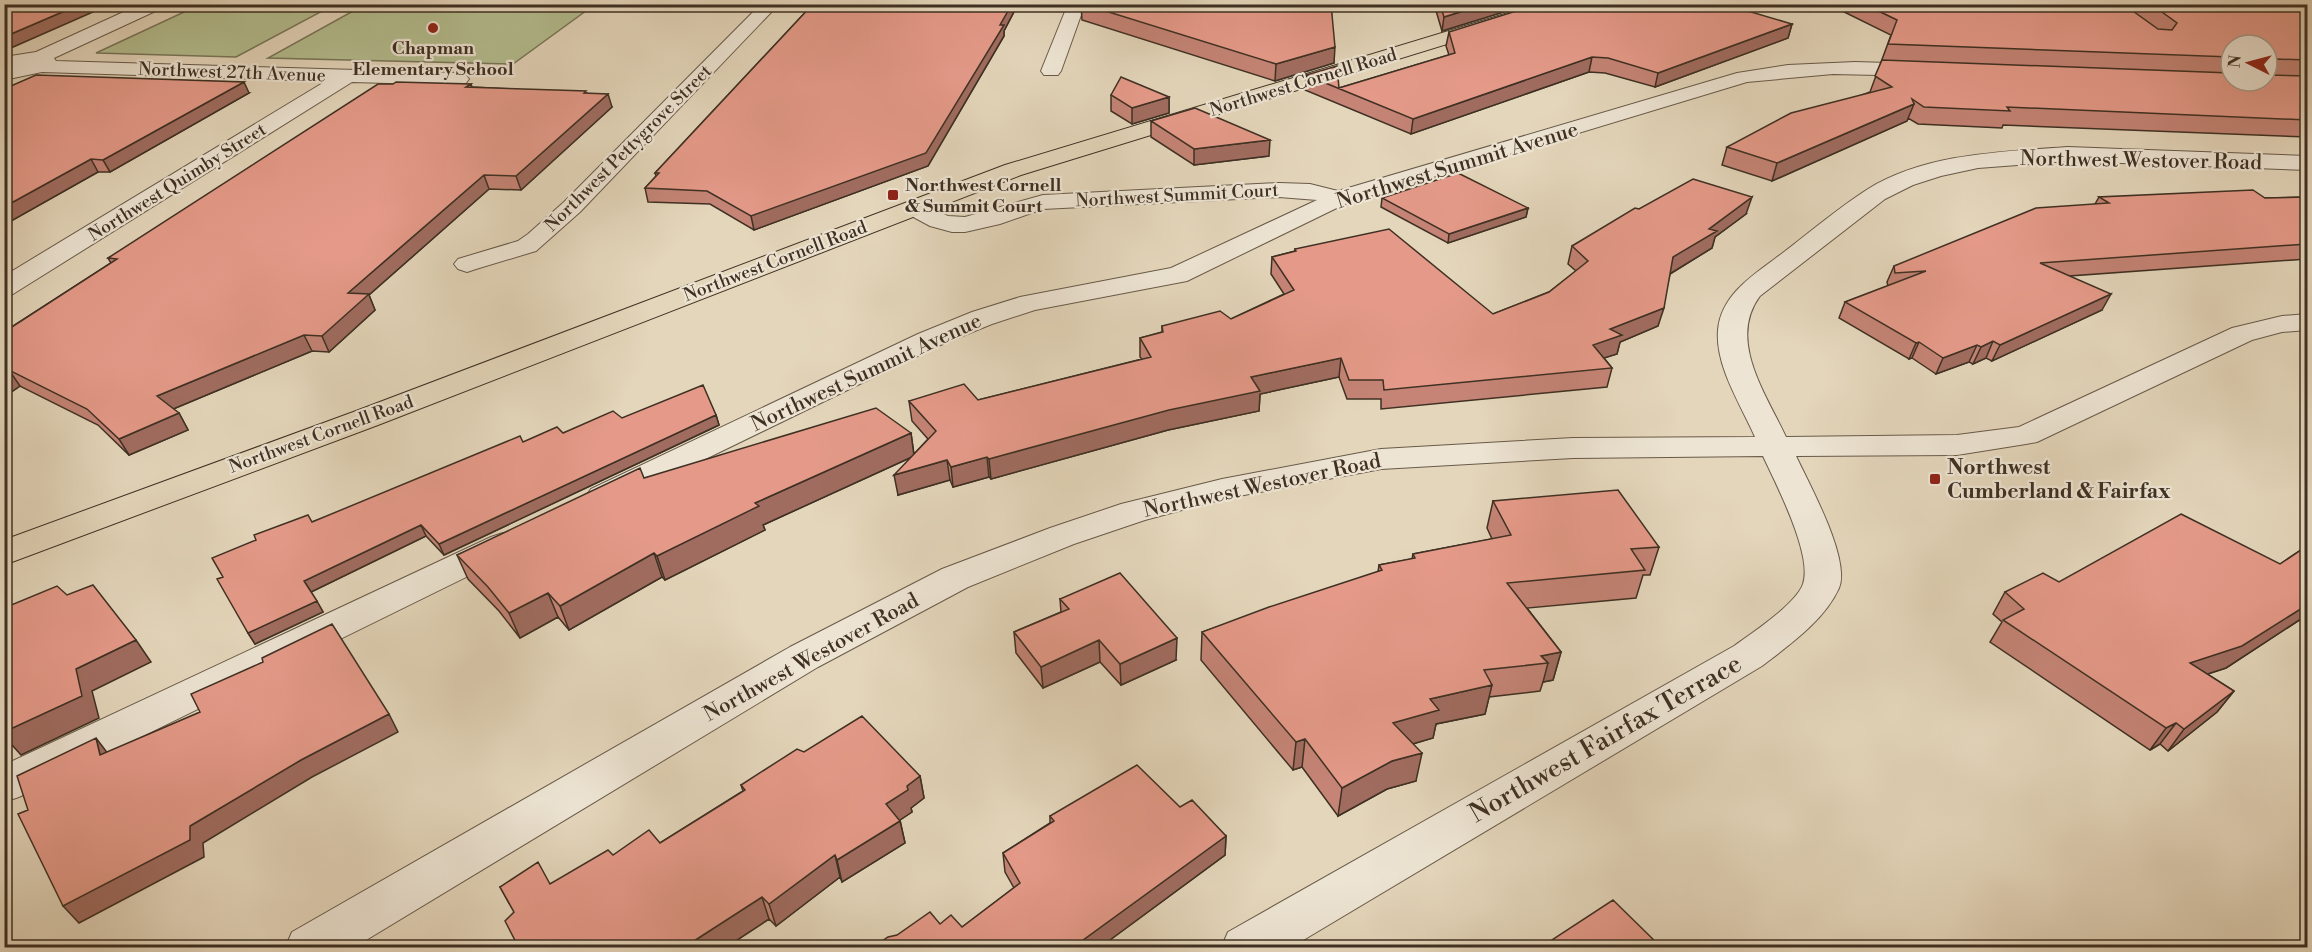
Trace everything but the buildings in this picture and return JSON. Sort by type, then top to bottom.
[{"type":"main road","name":"Northwest Cornell Road","points":[[4,553],[367,418],[1012,170],[1558,4]]},
{"type":"street","points":[[4,74],[25,71],[156,4]]},
{"type":"street","name":"Northwest Pettygrove Street","points":[[467,264],[527,246],[537,239],[572,207],[771,4]]},
{"type":"street","points":[[1051,70],[1077,4]]},
{"type":"street","points":[[4,63],[40,62]]},
{"type":"street","name":"Northwest 27th Avenue","points":[[40,62],[459,79]]},
{"type":"street","name":"Northwest Summit Avenue","points":[[574,511],[950,331],[1030,303],[1178,275],[1340,198],[1744,77],[1833,67],[1938,70]]},
{"type":"street","name":"Northwest Quimby Street","points":[[4,288],[349,75]]},
{"type":"street","name":"Northwest Westover Road","points":[[309,948],[804,657],[955,578],[1062,536],[1133,512],[1222,489],[1381,459],[1573,448],[1775,446],[1731,344],[1732,322],[1738,304],[1750,290],[1877,194],[1905,180],[1935,170],[1978,161],[2068,154],[2307,163]]},
{"type":"street","name":"Northwest Summit Court","points":[[914,208],[940,222],[966,225],[1018,207],[1043,202],[1285,190],[1316,192],[1340,198]]},
{"type":"street","points":[[1775,446],[1958,445],[2026,435],[2242,334],[2282,324],[2307,322]]},
{"type":"street","name":"Northwest Fairfax Terrace","points":[[1245,948],[1748,656],[1786,627],[1806,607],[1821,587],[1823,569],[1814,529],[1775,446]]},
{"type":"street","points":[[4,785],[531,531]]},
{"type":"green space","points":[[199,5],[328,8],[236,57],[96,53]]},
{"type":"green space","points":[[364,5],[594,5],[513,64],[268,58]]},
{"type":"place","name":"Chapman Elementary School","points":[[433,28]]},
{"type":"place","name":"Northwest Cornell & Summit Court","points":[[893,195]]},
{"type":"place","name":"Northwest Cumberland & Fairfax","points":[[1935,479]]}]
